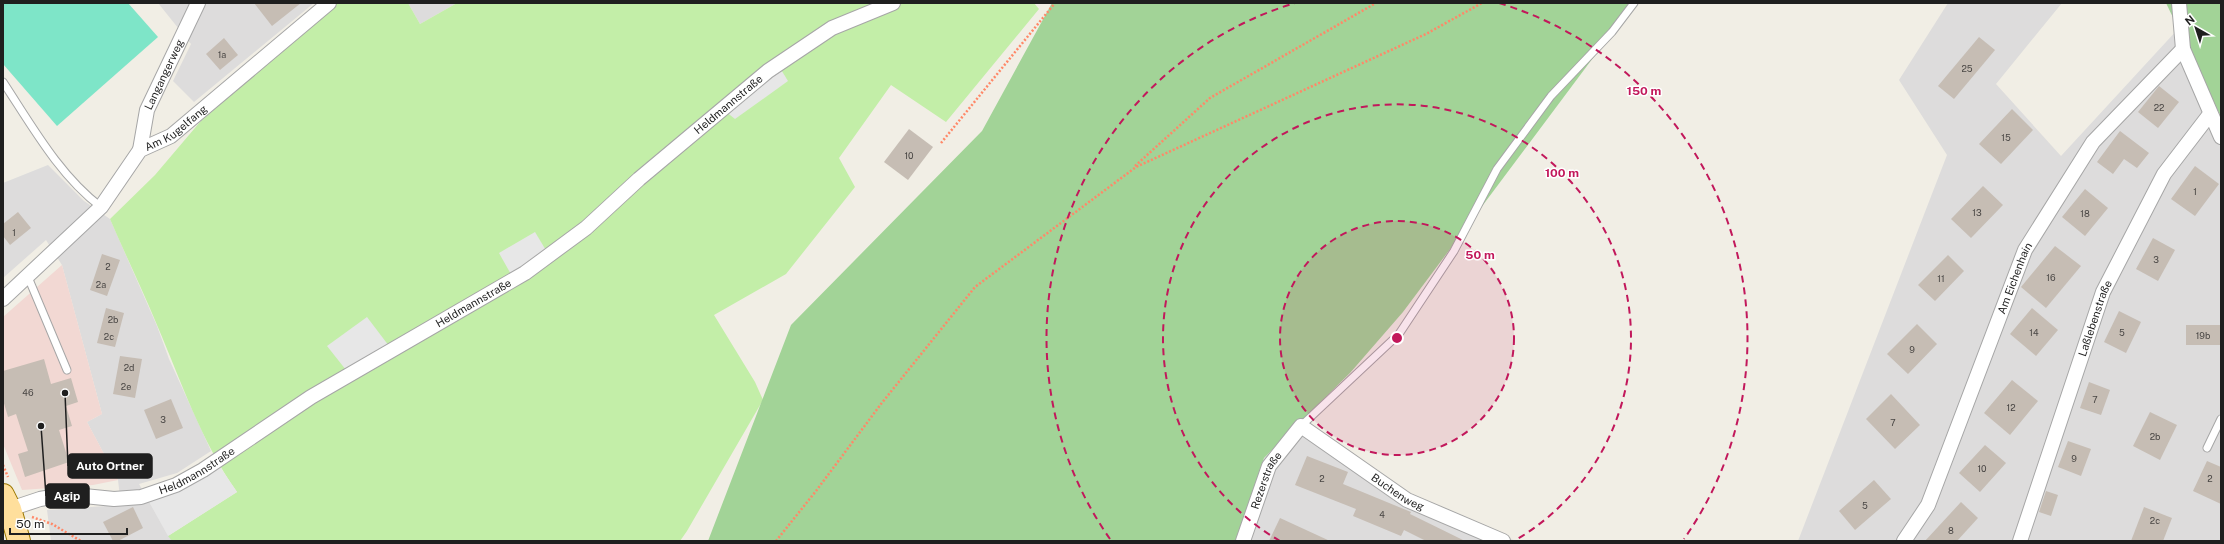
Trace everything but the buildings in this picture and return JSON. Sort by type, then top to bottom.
[{"type":"main road","points":[[10,508],[19,541]]},
{"type":"street","name":"Langangerweg","points":[[140,150],[147,110],[198,3]]},
{"type":"street","name":"Am Kugelfang","points":[[3,298],[28,277],[101,207],[140,150],[171,136],[329,3]]},
{"type":"street","name":"Heldmannstraße","points":[[10,508],[40,499],[57,496],[84,496],[114,499],[142,497],[176,485],[311,397],[525,273],[586,228],[639,179],[768,71],[832,28],[893,3]]},
{"type":"street","points":[[2179,3],[2183,49],[2221,137]]},
{"type":"street","name":"Am Eichenhain","points":[[1904,541],[1928,505],[2025,250],[2093,142],[2183,49]]},
{"type":"street","name":"Laßlebenstraße","points":[[2020,541],[2103,292],[2164,174],[2210,114]]},
{"type":"street","name":"Rezerstraße","points":[[1243,541],[1268,466],[1302,426]]},
{"type":"street","name":"Buchenweg","points":[[1302,426],[1407,500],[1503,541]]},
{"type":"lane","points":[[1302,426],[1399,334],[1454,251],[1497,169],[1551,96],[1612,32],[1634,3]]},
{"type":"lane","points":[[3,82],[48,152],[88,197],[101,207]]},
{"type":"lane","points":[[28,277],[68,370]]},
{"type":"lane","points":[[2207,448],[2221,419]]},
{"type":"path","points":[[941,143],[1055,3]]},
{"type":"path","points":[[1122,177],[1210,98],[1376,3]]},
{"type":"path","points":[[776,541],[816,491],[881,404],[975,287],[1136,167],[1426,34],[1482,3]]},
{"type":"path","points":[[10,508],[52,524],[81,541]]},
{"type":"shaded area","points":[[158,3],[314,3],[194,102],[173,81],[191,44]]},
{"type":"shaded area","points":[[408,3],[457,3],[420,24]]},
{"type":"shaded area","points":[[1948,3],[2062,3],[1996,84],[2061,156],[2178,29],[2221,117],[2221,541],[1798,541],[1947,155],[1899,80]]},
{"type":"shaded area","points":[[780,68],[788,81],[735,119],[725,111]]},
{"type":"shaded area","points":[[48,165],[84,201],[110,219],[157,326],[169,359],[211,451],[177,473],[139,484],[172,541],[51,541],[47,510],[121,505],[118,480],[87,422],[102,414],[62,265],[46,240],[3,278],[3,183]]},
{"type":"shaded area","points":[[535,232],[547,252],[512,276],[499,253]]},
{"type":"shaded area","points":[[62,265],[102,414],[87,422],[118,480],[93,485],[22,490],[3,444],[3,317]]},
{"type":"shaded area","points":[[367,317],[389,346],[346,370],[327,346]]},
{"type":"shaded area","points":[[1301,421],[1414,501],[1516,541],[1237,541],[1264,458]]},
{"type":"shaded area","points":[[218,464],[237,492],[168,536],[148,500]]},
{"type":"green space","points":[[3,3],[128,3],[158,37],[57,126],[3,64]]},
{"type":"green space","points":[[338,3],[408,3],[420,24],[457,3],[1034,3],[1039,9],[946,122],[891,85],[839,158],[855,187],[786,274],[714,315],[755,382],[763,400],[680,541],[172,541],[168,536],[237,492],[202,432],[110,219],[155,175],[200,122]]},
{"type":"green space","points":[[1052,3],[1634,3],[1403,312],[1350,373],[1264,458],[1237,541],[708,541],[791,325],[982,131]]},
{"type":"green space","points":[[2166,3],[2221,3],[2221,117]]},
{"type":"place","name":"Auto Ortner","points":[[65,393]]},
{"type":"place","name":"Agip","points":[[41,426]]}]
